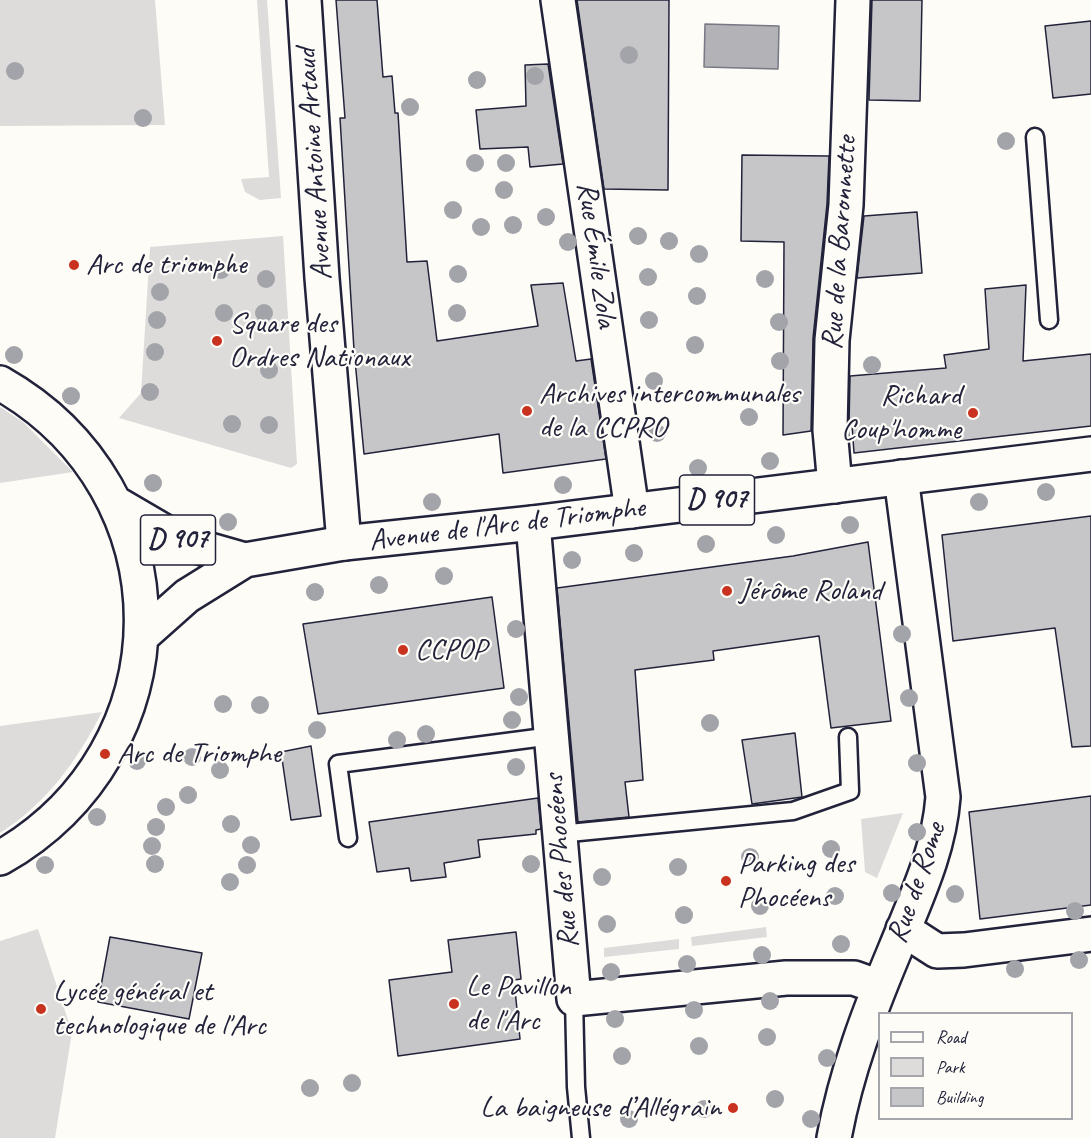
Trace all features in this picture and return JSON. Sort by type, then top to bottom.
[{"type":"street","name":"Avenue Antoine Artaud","points":[[304,0],[322,278],[344,543]]},
{"type":"street","name":"Rue Émile Zola","points":[[558,0],[632,511]]},
{"type":"street","name":"Rue de la Baronnette","points":[[835,486],[830,430],[832,340],[846,205],[853,0]]},
{"type":"street","points":[[0,383],[32,403],[67,436],[83,454],[117,504],[134,548],[142,636],[130,698],[116,734],[93,774],[43,829],[0,858]]},
{"type":"street","name":"Avenue de l'Arc de Triomphe","points":[[245,560],[344,543],[533,523],[1091,454]]},
{"type":"street","name":"Rue de Rome","points":[[834,1138],[854,1051],[932,859],[942,820],[943,797],[901,477]]},
{"type":"street","name":"D 907","points":[[117,504],[182,542],[245,560]]},
{"type":"street","name":"Rue des Phocéens","points":[[533,523],[574,999]]},
{"type":"street","name":"D 907","points":[[142,636],[187,596],[245,560]]},
{"type":"street","points":[[903,929],[937,951],[964,950],[1091,934]]},
{"type":"street","points":[[574,999],[786,978],[854,978],[879,987]]},
{"type":"lane","points":[[1035,136],[1049,320]]},
{"type":"lane","points":[[348,838],[338,764],[552,736]]},
{"type":"lane","points":[[559,834],[793,811],[849,791],[848,737]]},
{"type":"lane","points":[[574,999],[576,1087],[581,1138]]},
{"type":"green space","points":[[0,0],[155,0],[165,125],[0,126]]},
{"type":"green space","points":[[257,0],[267,0],[281,198],[260,200],[245,192],[241,179],[269,177]]},
{"type":"green space","name":"Square des Ordres Nationaux","points":[[283,236],[297,464],[291,468],[119,418],[141,393],[150,247]]},
{"type":"green space","points":[[0,407],[23,422],[73,472],[0,483]]},
{"type":"green space","points":[[102,712],[82,747],[59,780],[32,808],[0,833],[0,726]]},
{"type":"green space","points":[[903,813],[877,878],[865,872],[861,819]]},
{"type":"green space","points":[[766,927],[767,937],[692,946],[691,937]]},
{"type":"green space","name":"Lycée général et technologique de l'Arc","points":[[38,929],[72,1032],[55,1138],[0,1138],[0,941]]},
{"type":"green space","points":[[679,939],[679,949],[604,957],[604,948]]},
{"type":"shaded area","points":[[705,24],[779,26],[778,69],[704,67]]},
{"type":"building","points":[[336,0],[377,0],[383,77],[392,76],[395,113],[398,113],[407,262],[427,261],[437,341],[538,326],[531,285],[563,283],[576,361],[591,359],[606,459],[503,473],[499,434],[364,454],[354,350],[340,118],[345,118]]},
{"type":"building","points":[[577,0],[669,0],[668,190],[604,189]]},
{"type":"building","points":[[872,0],[922,0],[920,101],[869,100]]},
{"type":"building","points":[[1091,21],[1091,94],[1053,98],[1045,26]]},
{"type":"building","points":[[548,64],[563,164],[530,167],[528,147],[480,149],[476,110],[526,106],[525,65]]},
{"type":"building","points":[[742,155],[829,156],[827,204],[813,338],[811,431],[783,435],[784,242],[741,241]]},
{"type":"building","points":[[917,212],[922,273],[857,278],[864,216]]},
{"type":"building","points":[[1026,285],[1023,361],[1091,354],[1091,426],[854,453],[852,425],[849,425],[850,376],[946,368],[944,355],[989,349],[985,289]]},
{"type":"building","points":[[1091,516],[1091,746],[1072,747],[1055,628],[953,641],[942,535]]},
{"type":"building","points":[[868,542],[891,721],[831,728],[819,636],[713,651],[714,660],[635,670],[643,780],[625,782],[629,817],[578,822],[557,588],[793,556]]},
{"type":"building","name":"CCPOP","points":[[492,597],[504,688],[318,714],[303,624]]},
{"type":"building","points":[[795,733],[802,797],[752,804],[742,740]]},
{"type":"building","points":[[311,746],[321,816],[291,820],[281,752]]},
{"type":"building","points":[[1091,796],[1091,905],[980,919],[969,812]]},
{"type":"building","points":[[538,798],[541,829],[536,830],[536,834],[478,840],[480,857],[444,863],[446,877],[411,881],[409,868],[377,872],[369,822]]},
{"type":"building","name":"Le Pavillon de l'Arc","points":[[516,932],[521,979],[514,980],[520,1039],[398,1056],[389,980],[452,972],[448,940]]},
{"type":"building","points":[[110,937],[202,953],[189,1019],[98,1002]]},
{"type":"place","name":"Arc de triomphe","points":[[74,265]]},
{"type":"place","name":"Square des Ordres Nationaux","points":[[217,341]]},
{"type":"place","name":"Archives intercommunales de la CCPRO","points":[[527,411]]},
{"type":"place","name":"Richard Coup'homme","points":[[973,413]]},
{"type":"place","name":"Jérôme Roland","points":[[727,591]]},
{"type":"place","name":"CCPOP","points":[[403,650]]},
{"type":"place","name":"Arc de Triomphe","points":[[105,754]]},
{"type":"place","name":"Parking des Phocéens","points":[[726,881]]},
{"type":"place","name":"Le Pavillon de l'Arc","points":[[454,1004]]},
{"type":"place","name":"Lycée général et technologique de l'Arc","points":[[41,1009]]},
{"type":"place","name":"La baigneuse d’Allégrain","points":[[733,1108]]}]
